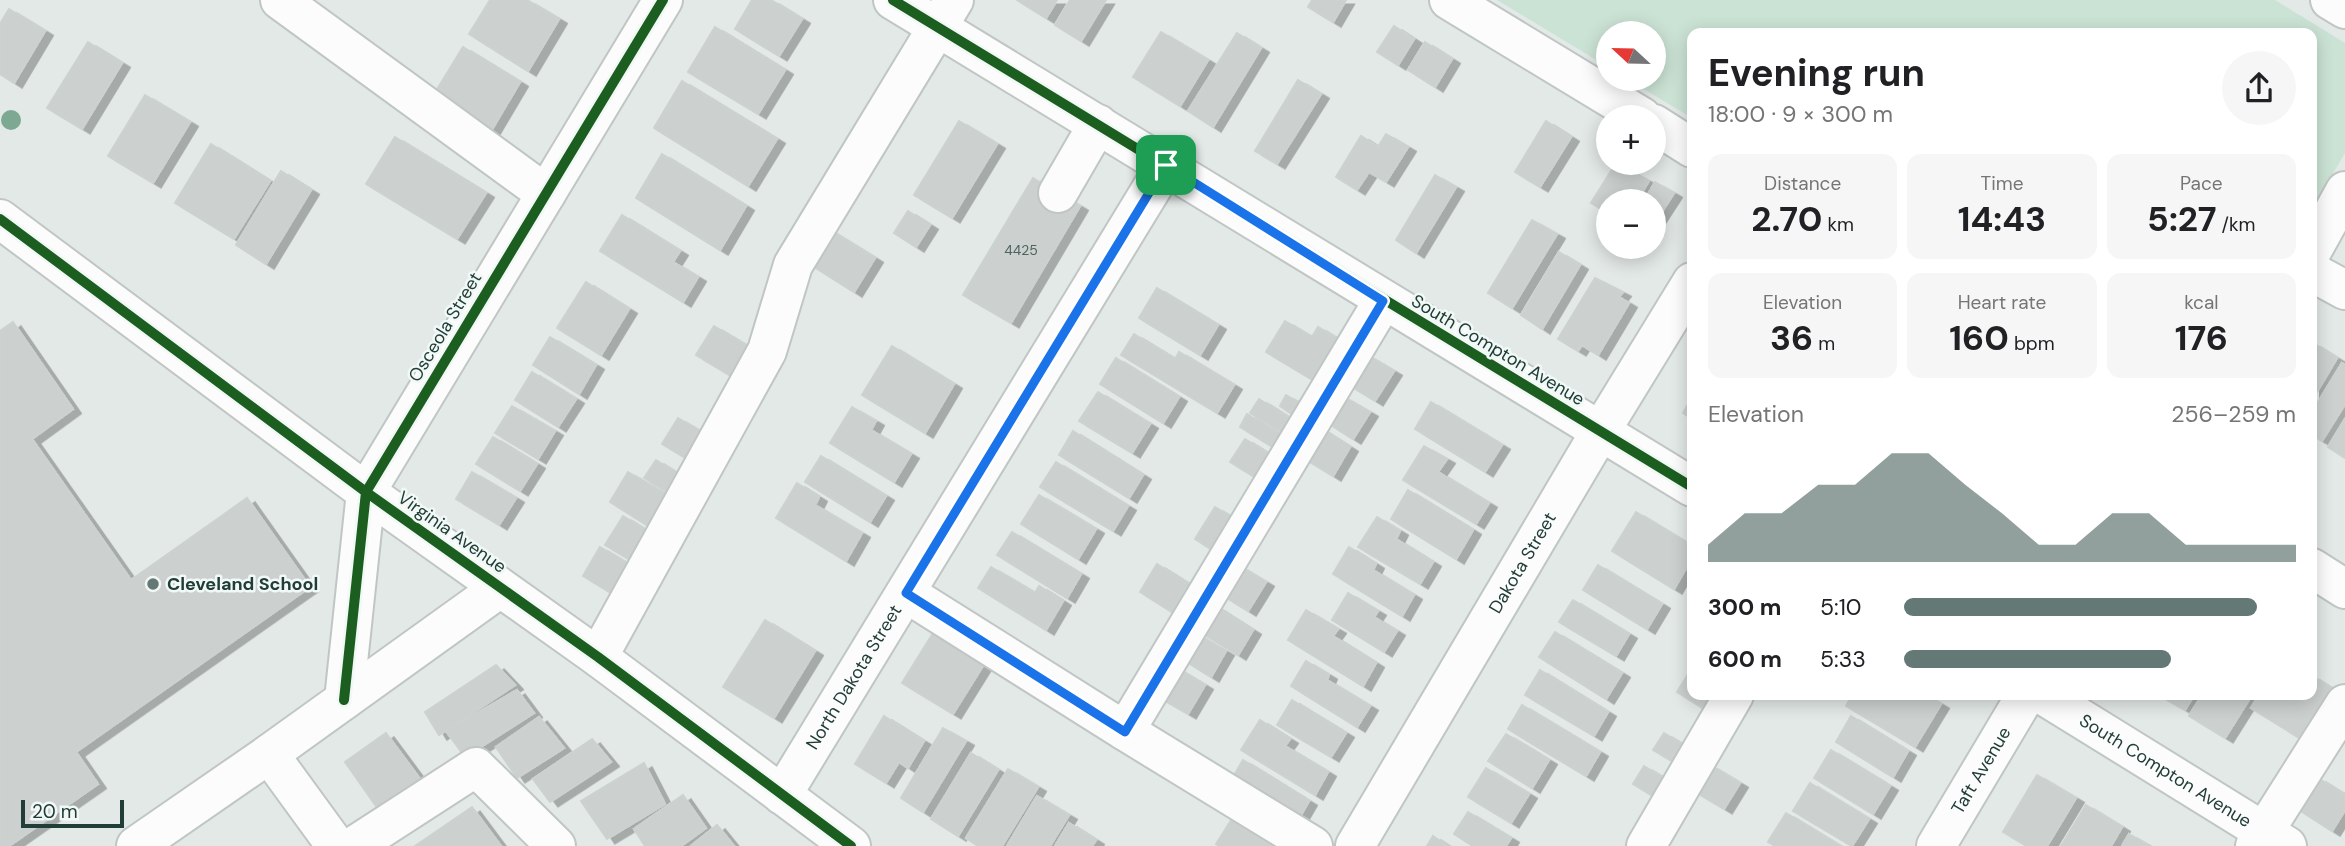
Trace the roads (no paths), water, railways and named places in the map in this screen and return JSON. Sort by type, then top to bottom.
[{"type":"street","points":[[280,0],[546,194]]},
{"type":"street","name":"Osceola Street","points":[[344,700],[366,492],[663,0]]},
{"type":"street","name":"South Compton Avenue","points":[[893,0],[945,14],[1098,124],[1383,301],[1687,484]]},
{"type":"street","points":[[1449,0],[1622,105]]},
{"type":"street","points":[[2330,0],[2345,9]]},
{"type":"street","points":[[598,657],[767,351],[793,265],[945,14]]},
{"type":"street","points":[[1058,193],[1098,124]]},
{"type":"street","points":[[1666,132],[1687,145]]},
{"type":"street","name":"North Dakota Street","points":[[782,795],[1166,165]]},
{"type":"street","points":[[2317,242],[2345,191]]},
{"type":"street","name":"Virginia Avenue","points":[[0,219],[366,492],[598,657],[852,846]]},
{"type":"street","points":[[2317,275],[2345,290]]},
{"type":"street","name":"Dakota Street","points":[[1356,846],[1600,432],[1687,290]]},
{"type":"street","points":[[1125,732],[1383,301]]},
{"type":"street","points":[[2317,571],[2345,589]]},
{"type":"street","points":[[136,846],[269,754],[500,587]]},
{"type":"street","points":[[906,593],[1125,732],[1313,846]]},
{"type":"street","points":[[1646,846],[1731,700]]},
{"type":"street","name":"Taft Avenue","points":[[1936,846],[2023,700]]},
{"type":"street","name":"South Compton Avenue","points":[[2051,700],[2268,841]]},
{"type":"street","points":[[2268,841],[2345,704]]},
{"type":"street","points":[[269,754],[336,846]]},
{"type":"street","points":[[354,846],[476,767],[556,846]]},
{"type":"place","name":"Cleveland School","points":[[153,584]]}]
